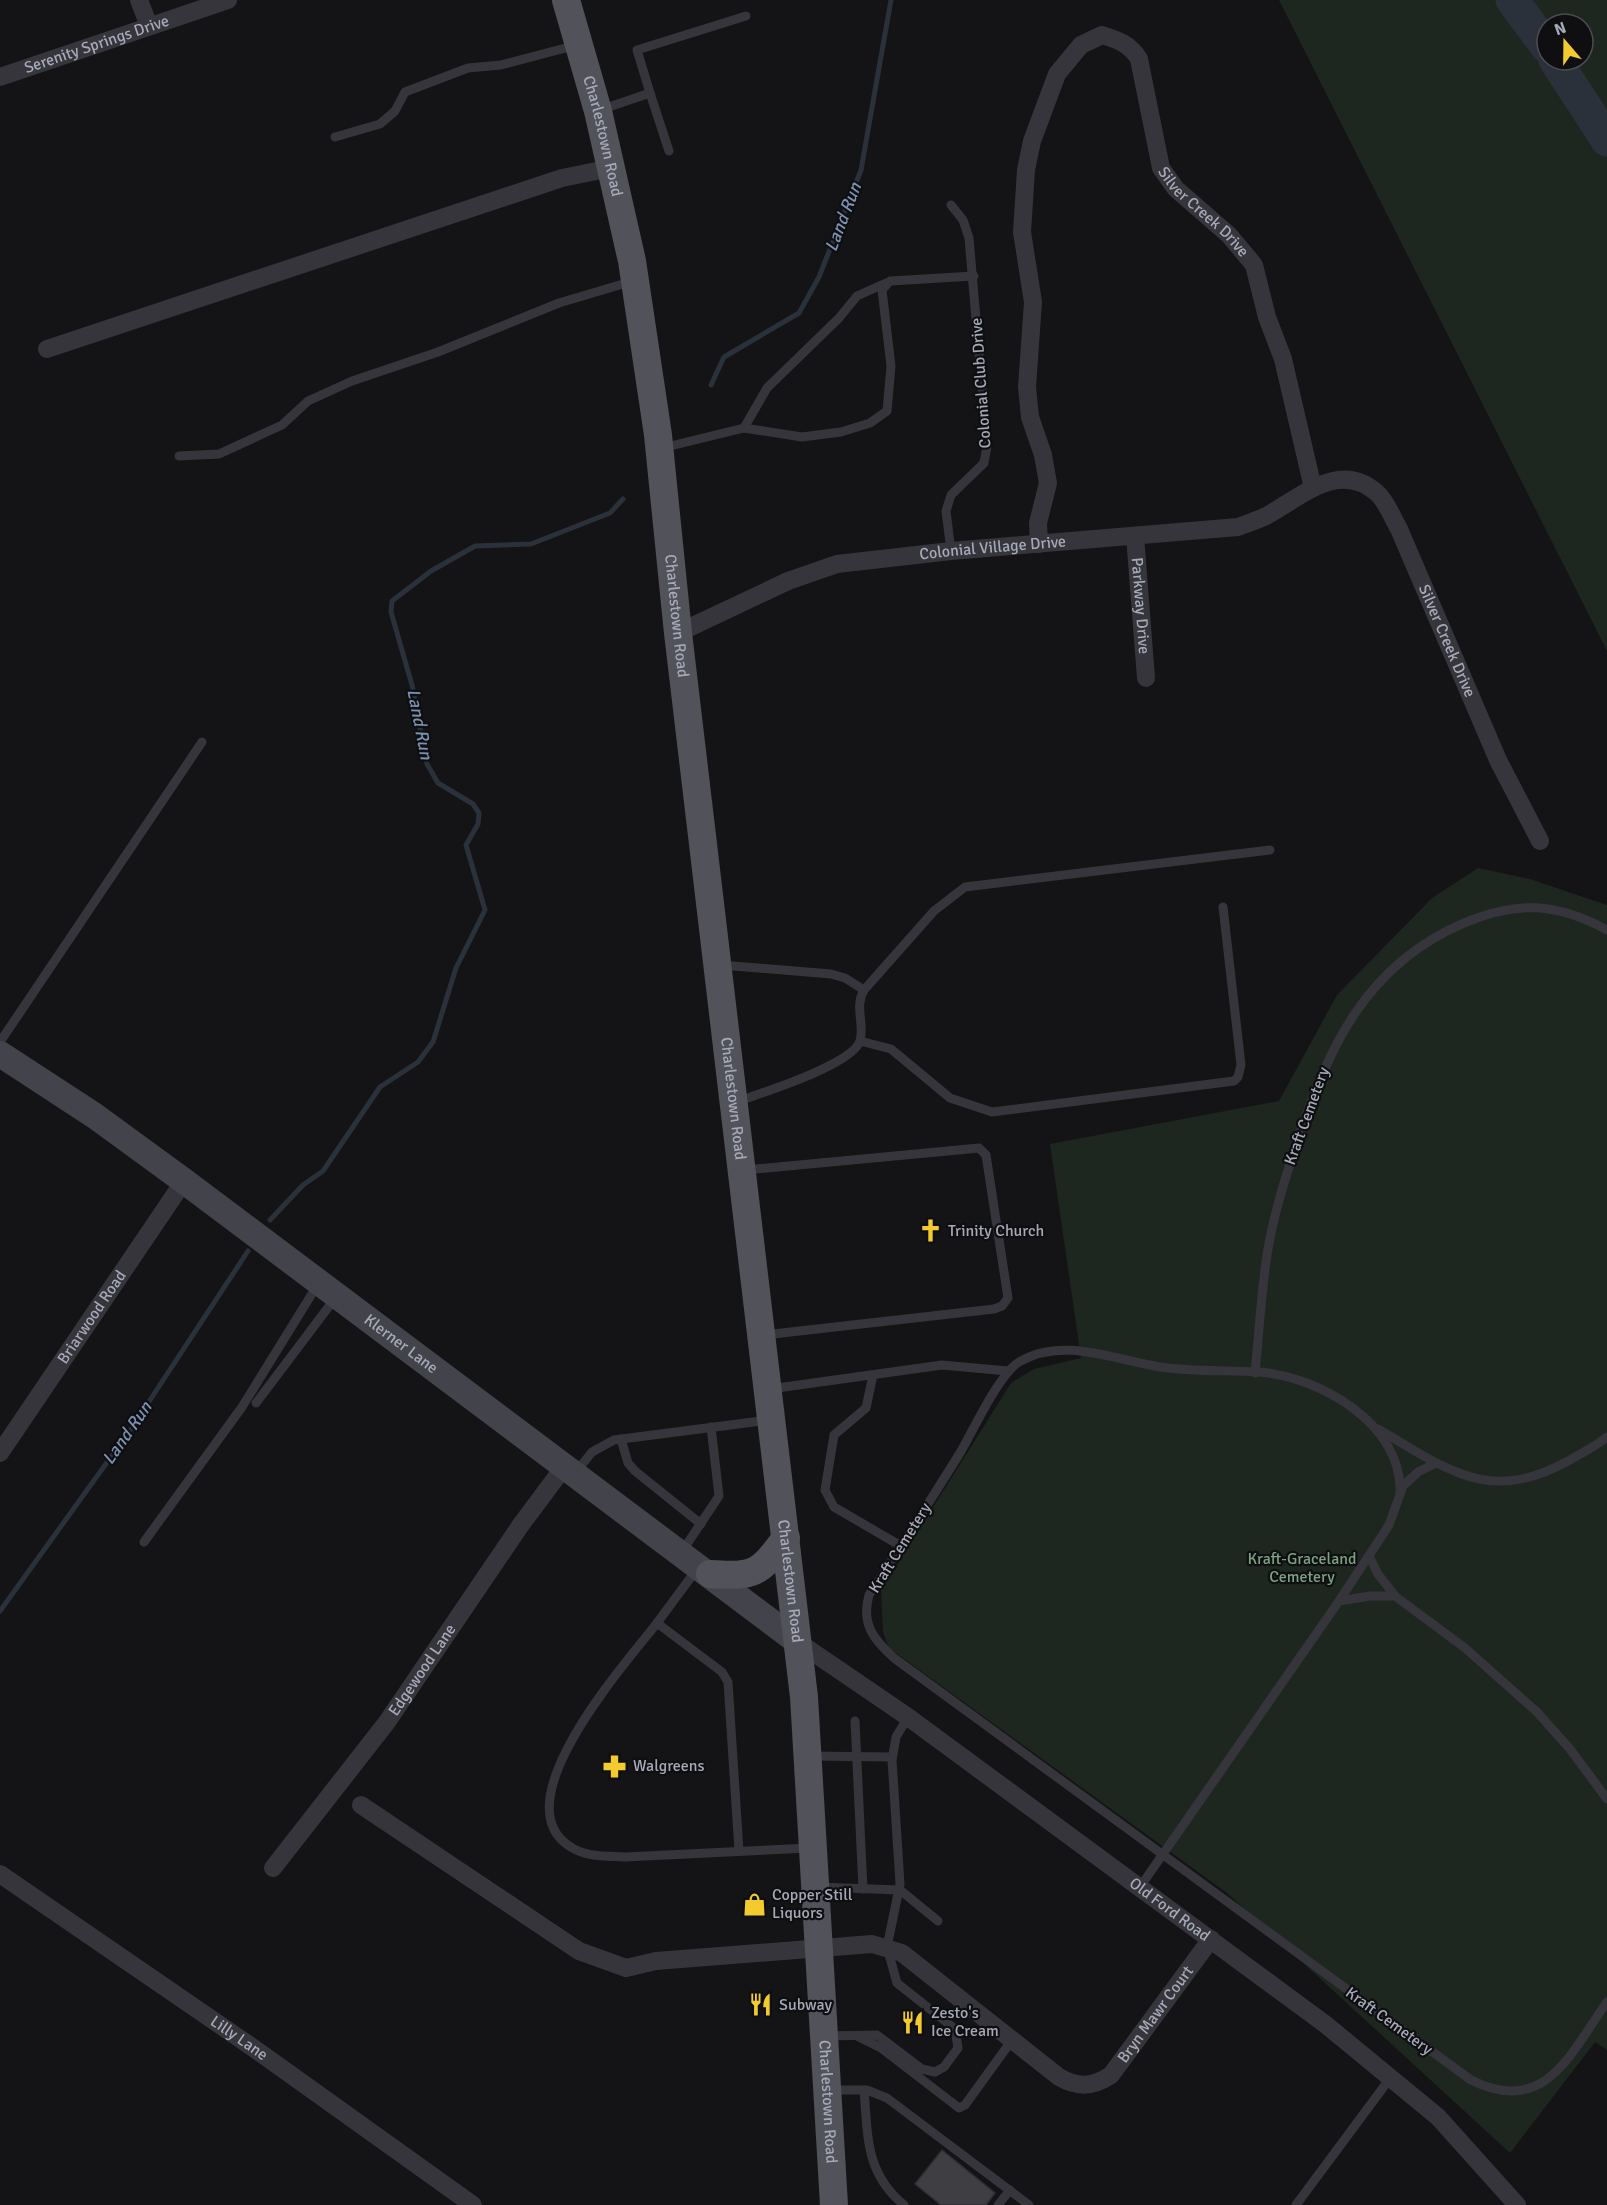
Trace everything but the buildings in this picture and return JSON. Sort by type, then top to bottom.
[{"type":"main road","name":"Charlestown Road","points":[[566,0],[598,111],[635,280],[659,449],[678,633],[798,1642],[813,1848],[834,2205]]},
{"type":"main road","points":[[697,1564],[735,1576],[754,1573],[767,1563],[786,1538]]},
{"type":"street","points":[[139,0],[148,26]]},
{"type":"street","name":"Serenity Springs Drive","points":[[0,77],[228,0]]},
{"type":"street","name":"Silver Creek Drive","points":[[1039,544],[1038,524],[1048,483],[1043,455],[1030,417],[1027,387],[1033,302],[1022,232],[1026,170],[1032,141],[1057,74],[1082,45],[1102,35],[1122,41],[1133,49],[1138,59],[1161,168],[1176,189],[1229,235],[1254,265],[1267,317],[1283,359],[1313,488],[1334,480],[1360,481],[1378,494],[1386,505],[1399,528],[1498,760],[1540,841]]},
{"type":"street","points":[[47,350],[562,178],[611,168]]},
{"type":"street","name":"Colonial Village Drive","points":[[678,633],[819,568],[951,551],[1238,527],[1269,514],[1313,488]]},
{"type":"street","name":"Parkway Drive","points":[[1135,536],[1146,678]]},
{"type":"street","name":"Klerner Lane","points":[[0,1054],[95,1116],[184,1181],[798,1642]]},
{"type":"street","name":"Briarwood Road","points":[[0,1454],[184,1181]]},
{"type":"street","name":"Edgewood Lane","points":[[273,1868],[387,1722],[569,1471]]},
{"type":"street","name":"Old Ford Road","points":[[798,1642],[908,1717],[1211,1939],[1391,2077],[1438,2117],[1517,2205]]},
{"type":"street","name":"Bryn Mawr Court","points":[[361,1805],[579,1951],[626,1968],[656,1962],[872,1944],[887,1947],[902,1953],[1070,2084],[1091,2085],[1111,2075],[1211,1939]]},
{"type":"street","name":"Lilly Lane","points":[[0,1874],[252,2048],[473,2205]]},
{"type":"lane","points":[[669,151],[637,50],[746,16]]},
{"type":"lane","points":[[335,137],[380,124],[395,111],[405,92],[468,68],[501,65],[579,44]]},
{"type":"lane","points":[[598,111],[650,93]]},
{"type":"lane","name":"Colonial Club Drive","points":[[951,205],[963,220],[969,238],[987,446],[984,463],[976,473],[960,483],[951,495],[946,511],[951,551]]},
{"type":"lane","points":[[744,428],[767,388],[839,318],[857,296],[890,281],[974,276]]},
{"type":"lane","points":[[179,456],[219,454],[282,425],[308,401],[352,381],[438,352],[559,303],[635,280]]},
{"type":"lane","points":[[659,449],[744,428],[802,437],[831,434],[870,423],[887,411],[891,366],[882,290],[890,281]]},
{"type":"lane","points":[[0,1042],[202,742]]},
{"type":"lane","points":[[734,1103],[821,1070],[852,1051],[860,1041],[859,1003],[864,990],[934,910],[965,887],[1270,850]]},
{"type":"lane","points":[[860,1041],[891,1049],[950,1098],[992,1112],[1234,1081],[1238,1077],[1241,1065],[1223,907]]},
{"type":"lane","name":"Kraft Cemetery","points":[[1255,1373],[1267,1255],[1281,1189],[1322,1069],[1364,1000],[1386,975],[1424,944],[1450,929],[1492,911],[1522,907],[1553,909],[1581,917],[1607,930]]},
{"type":"lane","points":[[718,964],[831,974],[845,978],[864,990]]},
{"type":"lane","points":[[742,1170],[979,1148],[986,1155],[1008,1298],[1002,1306],[994,1309],[762,1335]]},
{"type":"lane","points":[[256,1403],[328,1289]]},
{"type":"lane","points":[[144,1542],[328,1289]]},
{"type":"lane","name":"Kraft Cemetery","points":[[1607,1437],[1559,1466],[1530,1479],[1487,1481],[1460,1474],[1436,1463],[1377,1428],[1342,1402],[1317,1388],[1288,1378],[1255,1373],[1160,1367],[1057,1349],[1035,1354],[1008,1371],[869,1595],[865,1608],[866,1622],[877,1643],[894,1658],[1163,1853],[1431,2053],[1471,2080],[1498,2092],[1528,2090],[1542,2084],[1575,2047],[1607,2002]]},
{"type":"lane","points":[[768,1389],[942,1365],[1008,1371]]},
{"type":"lane","points":[[873,1375],[866,1408],[834,1435],[825,1490],[834,1507],[901,1546]]},
{"type":"lane","points":[[569,1471],[601,1444],[621,1439],[772,1420]]},
{"type":"lane","points":[[711,1428],[720,1490],[717,1502],[701,1524],[697,1564],[657,1623],[571,1739],[553,1781],[549,1814],[558,1834],[566,1843],[576,1850],[598,1855],[625,1857],[813,1848]]},
{"type":"lane","name":"Kraft Cemetery","points":[[1140,1887],[1339,1601],[1394,1516],[1400,1492],[1396,1463],[1377,1428]]},
{"type":"lane","points":[[621,1439],[628,1463],[635,1471],[701,1524]]},
{"type":"lane","name":"Kraft Cemetery","points":[[1400,1492],[1418,1472],[1436,1463]]},
{"type":"lane","points":[[1369,1556],[1378,1574],[1395,1596],[1473,1654],[1537,1712],[1570,1749],[1607,1799]]},
{"type":"lane","points":[[1339,1601],[1370,1596],[1395,1596]]},
{"type":"lane","points":[[657,1623],[722,1672],[728,1682],[738,1851]]},
{"type":"lane","points":[[824,2036],[877,2034],[929,2071],[935,2072],[944,2067],[958,2048],[955,2029],[897,1983],[887,1947],[900,1890],[892,1757],[896,1737],[908,1717]]},
{"type":"lane","points":[[855,1721],[863,1888]]},
{"type":"lane","points":[[807,1756],[892,1757]]},
{"type":"lane","points":[[883,1789],[893,1789]]},
{"type":"lane","points":[[885,1815],[895,1815]]},
{"type":"lane","points":[[886,1840],[897,1839]]},
{"type":"lane","points":[[815,1887],[900,1890],[938,1921]]},
{"type":"lane","points":[[855,2035],[881,2048],[959,2108],[965,2105],[1012,2040]]},
{"type":"lane","points":[[1296,2205],[1391,2077]]},
{"type":"lane","points":[[827,2090],[864,2090],[887,2098],[1029,2205]]},
{"type":"lane","points":[[864,2090],[871,2157],[888,2192],[904,2205]]},
{"type":"lane","points":[[998,2205],[1010,2190]]},
{"type":"green space","points":[[1279,0],[1607,0],[1607,651]]},
{"type":"green space","name":"Kraft-Graceland Cemetery","points":[[1478,868],[1530,879],[1607,905],[1607,2050],[1595,2042],[1510,2153],[1227,1893],[889,1648],[883,1632],[881,1590],[1011,1383],[1034,1369],[1081,1358],[1050,1144],[1279,1101],[1337,995],[1432,898]]},
{"type":"waterway","name":"Land Run","points":[[711,385],[724,357],[799,313],[819,277],[861,170],[891,0]]},
{"type":"waterway","points":[[1512,0],[1535,31]]},
{"type":"waterway","points":[[1563,72],[1607,140]]},
{"type":"waterway","name":"Land Run","points":[[270,1220],[303,1185],[323,1171],[380,1087],[418,1062],[433,1042],[456,968],[485,910],[466,845],[478,824],[479,813],[473,804],[438,783],[427,764],[412,685],[391,612],[392,601],[431,571],[475,546],[531,544],[610,513],[623,499]]},
{"type":"waterway","name":"Land Run","points":[[0,1611],[131,1429],[248,1251]]},
{"type":"place","name":"Trinity Church","points":[[930,1231]]},
{"type":"place","name":"Walgreens","points":[[615,1766]]},
{"type":"place","name":"Copper Still Liquors","points":[[754,1904]]},
{"type":"place","name":"Subway","points":[[761,2005]]},
{"type":"place","name":"Zesto's Ice Cream","points":[[913,2022]]}]
